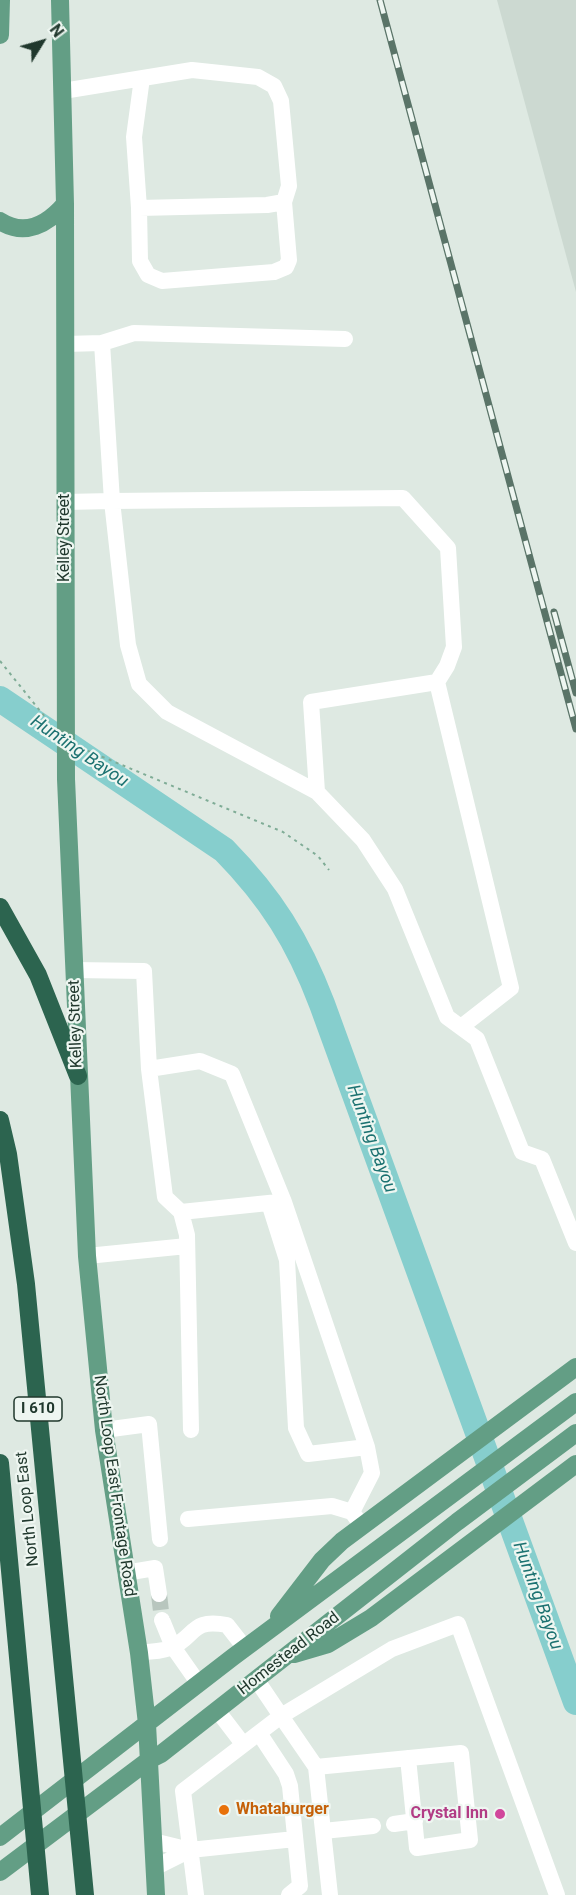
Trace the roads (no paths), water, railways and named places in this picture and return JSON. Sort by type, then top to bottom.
[{"type":"highway","points":[[0,907],[38,975],[78,1076]]},
{"type":"highway","name":"North Loop East","points":[[0,1120],[8,1154],[26,1284],[86,1895]]},
{"type":"highway","name":"North Loop East","points":[[0,1471],[40,1895]]},
{"type":"main road","points":[[0,0],[0,35]]},
{"type":"main road","name":"Kelley Street","points":[[60,0],[65,204],[66,779],[78,1076]]},
{"type":"main road","points":[[0,221],[15,227],[35,227],[54,217],[65,204]]},
{"type":"main road","name":"North Loop East Frontage Road","points":[[78,1076],[87,1256],[104,1430],[139,1653],[147,1724],[156,1895]]},
{"type":"main road","points":[[268,1632],[322,1560],[357,1519],[429,1476],[576,1367]]},
{"type":"main road","name":"Homestead Road","points":[[0,1836],[245,1648],[576,1402]]},
{"type":"main road","name":"Homestead Road","points":[[0,1872],[149,1760],[161,1754],[457,1522],[576,1433]]},
{"type":"main road","points":[[284,1658],[328,1644],[345,1635],[576,1464]]},
{"type":"lane","points":[[63,91],[142,78],[192,70],[258,77],[274,86],[281,101],[289,186],[284,202],[289,260],[286,267],[274,272],[162,281],[148,275],[140,261],[134,137],[142,78]]},
{"type":"lane","points":[[139,208],[267,205],[284,202]]},
{"type":"lane","points":[[65,344],[102,343],[134,333],[345,339]]},
{"type":"lane","points":[[102,343],[112,501],[128,645],[139,684],[167,712],[316,792],[363,840],[395,889],[447,1017],[477,1039],[522,1152],[542,1159],[576,1243]]},
{"type":"lane","points":[[65,502],[403,498],[448,548],[454,647],[447,666],[437,682],[511,988],[461,1027]]},
{"type":"lane","points":[[316,792],[311,702],[437,682]]},
{"type":"lane","points":[[74,970],[144,971],[149,1069],[165,1197],[181,1212],[187,1235],[191,1430]]},
{"type":"lane","points":[[149,1069],[200,1061],[232,1074],[276,1203],[367,1447],[372,1473],[357,1519],[332,1506],[188,1520]]},
{"type":"lane","points":[[181,1212],[276,1203]]},
{"type":"lane","points":[[276,1203],[286,1260],[296,1428],[308,1454],[367,1447]]},
{"type":"lane","points":[[87,1256],[187,1246]]},
{"type":"lane","points":[[104,1430],[149,1424],[160,1539]]},
{"type":"lane","points":[[125,1573],[155,1568],[159,1594]]},
{"type":"lane","points":[[162,1620],[172,1647],[199,1683]]},
{"type":"lane","points":[[139,1653],[172,1647],[192,1629],[212,1622],[227,1625],[245,1648]]},
{"type":"lane","points":[[196,1895],[183,1791],[281,1716],[384,1654],[412,1640],[458,1624],[557,1895]]},
{"type":"lane","points":[[256,1679],[316,1767],[330,1895]]},
{"type":"lane","points":[[217,1710],[243,1744]]},
{"type":"lane","points":[[259,1732],[286,1774],[290,1786],[300,1886],[289,1895]]},
{"type":"lane","points":[[316,1767],[408,1758],[461,1753],[471,1840],[417,1848],[408,1758]]},
{"type":"lane","points":[[394,1824],[415,1821]]},
{"type":"lane","points":[[323,1831],[373,1826]]},
{"type":"lane","points":[[153,1841],[190,1850],[295,1839]]},
{"type":"lane","points":[[154,1868],[190,1850]]},
{"type":"waterway","name":"Hunting Bayou","points":[[0,699],[224,850],[256,885],[293,940],[322,1004],[576,1702]]},
{"type":"tunnel","points":[[159,1594],[162,1620]]},
{"type":"railway","points":[[380,0],[576,729]]},
{"type":"railway","points":[[554,612],[576,693]]},
{"type":"place","name":"Whataburger","points":[[224,1810]]},
{"type":"place","name":"Crystal Inn","points":[[500,1814]]}]
